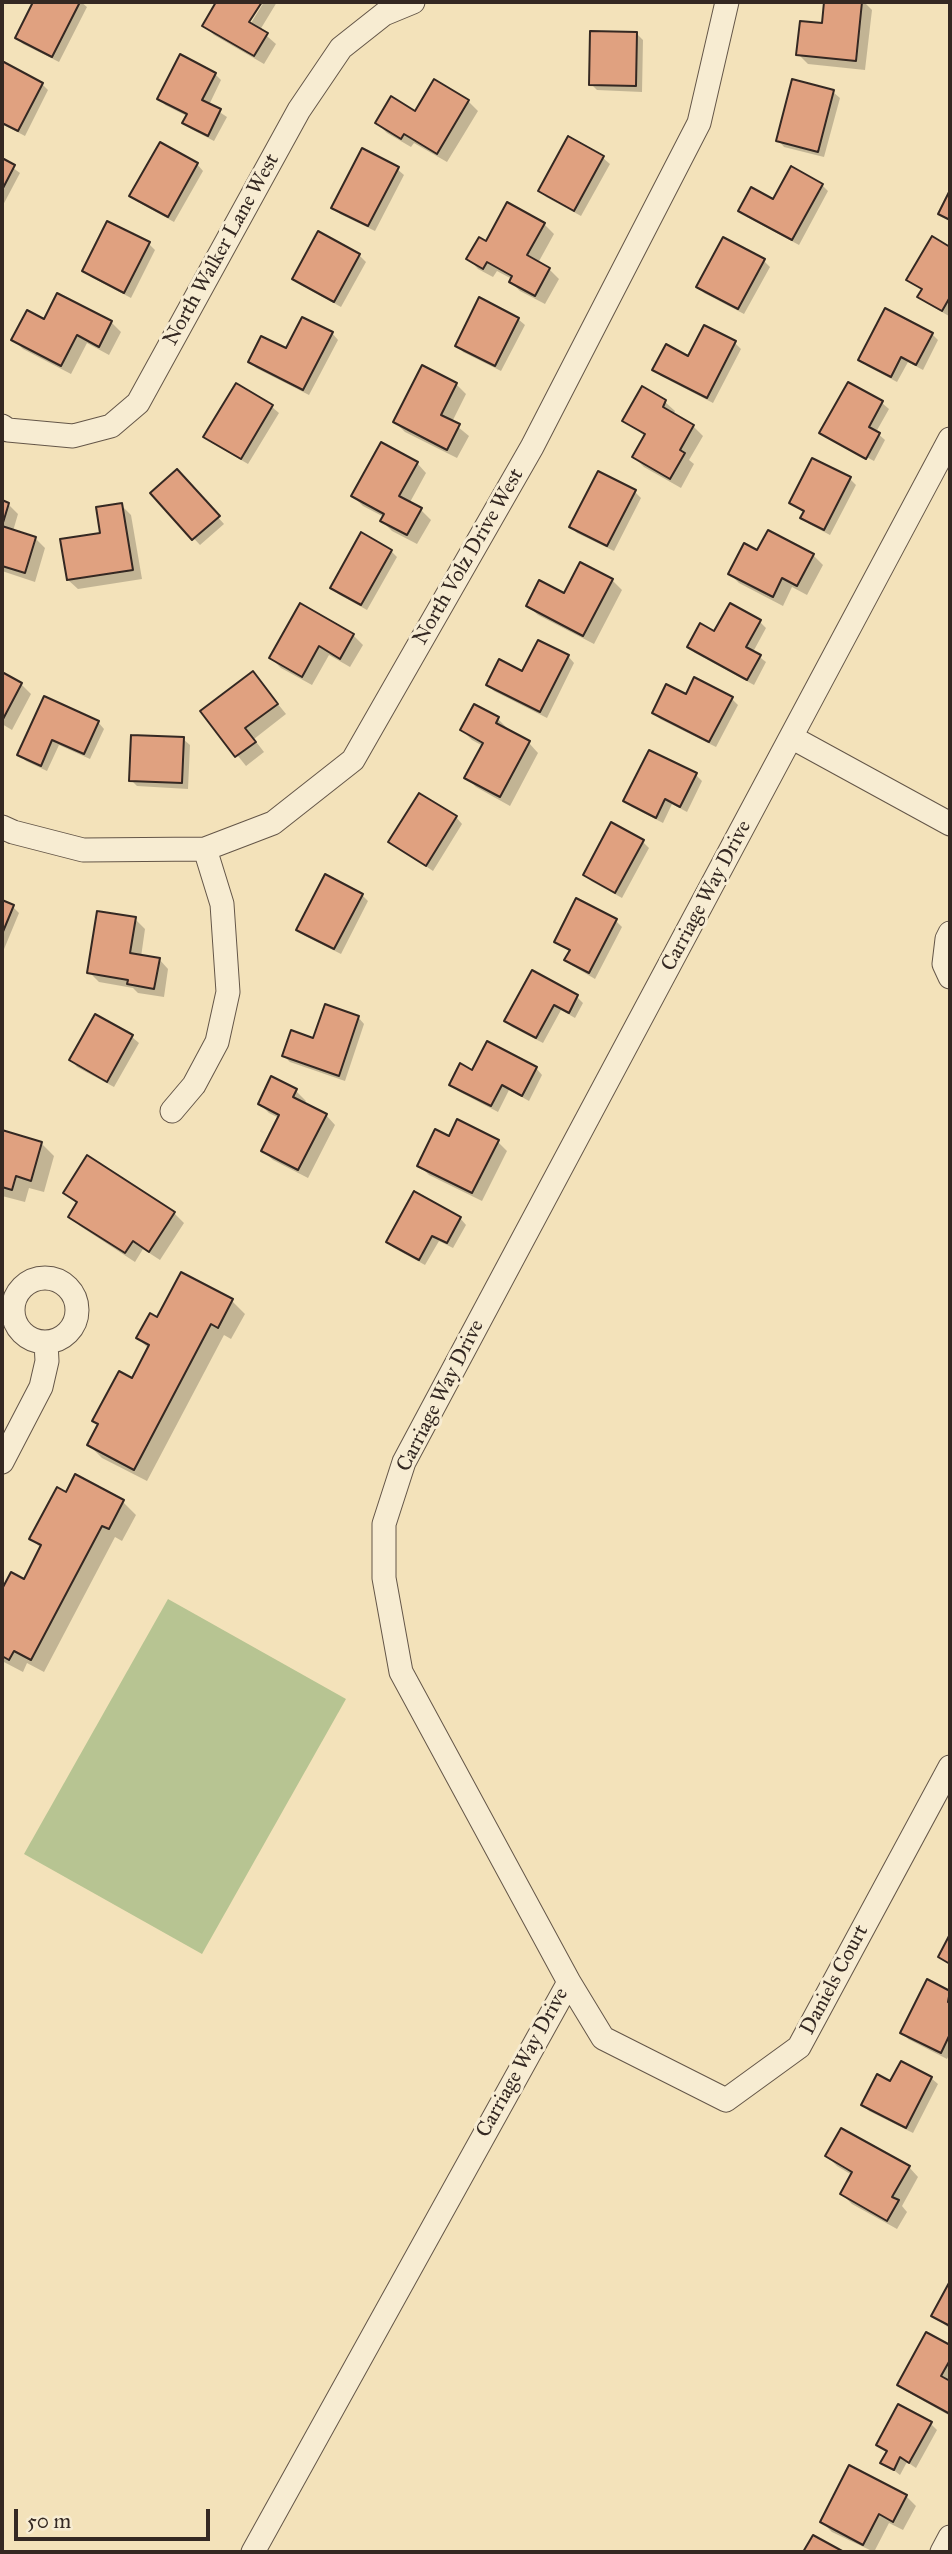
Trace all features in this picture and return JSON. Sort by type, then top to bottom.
[{"type":"street","name":"North Walker Lane West","points":[[2,426],[8,430],[73,436],[111,426],[138,403],[299,110],[341,48],[384,14],[413,2]]},
{"type":"street","name":"North Volz Drive West","points":[[2,827],[83,850],[205,849],[273,823],[353,760],[533,447],[699,123],[727,2]]},
{"type":"street","name":"Carriage Way Drive","points":[[253,2552],[569,1982],[401,1672],[384,1578],[384,1524],[404,1462],[950,439]]},
{"type":"street","points":[[791,737],[950,824]]},
{"type":"street","points":[[172,1111],[194,1085],[218,1042],[228,992],[222,904],[205,849]]},
{"type":"street","points":[[950,933],[944,964],[950,977]]},
{"type":"street","points":[[2,1462],[41,1387],[47,1361],[46,1343]]},
{"type":"street","name":"Daniels Court","points":[[569,1982],[603,2038],[726,2100],[799,2046],[950,1767]]},
{"type":"street","points":[[942,2552],[950,2537]]},
{"type":"green space","points":[[168,1599],[346,1699],[202,1954],[24,1854]]},
{"type":"building","points":[[33,2],[80,2],[52,57],[15,38]]},
{"type":"building","points":[[216,2],[262,2],[249,22],[268,33],[254,56],[202,26]]},
{"type":"building","points":[[824,2],[862,2],[856,61],[796,55],[800,21],[822,23]]},
{"type":"building","points":[[590,31],[637,32],[636,86],[589,85]]},
{"type":"building","points":[[180,54],[216,73],[202,100],[221,109],[208,136],[182,123],[187,114],[157,99]]},
{"type":"building","points":[[2,61],[43,83],[18,131],[2,123]]},
{"type":"building","points":[[434,79],[469,100],[437,154],[404,134],[401,139],[375,123],[391,96],[415,111]]},
{"type":"building","points":[[792,79],[834,90],[818,152],[776,141]]},
{"type":"building","points":[[568,136],[604,156],[574,211],[538,191]]},
{"type":"building","points":[[160,142],[198,163],[168,217],[129,196]]},
{"type":"building","points":[[362,148],[399,167],[368,226],[331,208]]},
{"type":"building","points":[[2,158],[15,165],[2,190]]},
{"type":"building","points":[[791,166],[823,184],[792,240],[738,211],[751,187],[773,199]]},
{"type":"building","points":[[950,190],[950,220],[938,214]]},
{"type":"building","points":[[507,202],[545,223],[527,255],[550,268],[535,296],[509,282],[512,276],[487,262],[483,269],[466,259],[479,237],[486,241]]},
{"type":"building","points":[[107,221],[150,242],[124,293],[82,271]]},
{"type":"building","points":[[318,231],[360,254],[334,302],[292,279]]},
{"type":"building","points":[[932,236],[950,247],[950,297],[942,311],[917,297],[922,289],[906,280]]},
{"type":"building","points":[[723,237],[765,259],[738,309],[696,287]]},
{"type":"building","points":[[57,293],[112,321],[99,347],[77,335],[61,366],[11,340],[27,310],[44,319]]},
{"type":"building","points":[[479,297],[519,318],[495,366],[455,346]]},
{"type":"building","points":[[885,308],[933,333],[916,365],[901,357],[891,377],[858,360]]},
{"type":"building","points":[[302,317],[333,332],[303,390],[248,362],[261,336],[286,348]]},
{"type":"building","points":[[704,325],[736,341],[707,398],[652,370],[666,344],[688,356]]},
{"type":"building","points":[[422,365],[457,383],[441,415],[460,424],[447,450],[393,422]]},
{"type":"building","points":[[848,382],[883,401],[869,427],[880,433],[866,459],[819,433]]},
{"type":"building","points":[[236,383],[273,405],[241,459],[203,437]]},
{"type":"building","points":[[642,386],[666,400],[663,407],[694,425],[680,450],[685,453],[670,479],[632,457],[645,434],[622,421]]},
{"type":"building","points":[[381,442],[418,462],[399,496],[422,508],[407,535],[380,521],[384,514],[351,496]]},
{"type":"building","points":[[812,458],[851,477],[824,530],[800,518],[804,511],[789,503]]},
{"type":"building","points":[[177,469],[220,516],[192,540],[150,493]]},
{"type":"building","points":[[598,471],[636,490],[607,546],[569,527]]},
{"type":"building","points":[[2,500],[9,503],[2,526]]},
{"type":"building","points":[[122,503],[133,570],[67,580],[60,539],[100,533],[96,507]]},
{"type":"building","points":[[2,526],[36,537],[25,573],[2,566]]},
{"type":"building","points":[[768,530],[814,554],[797,586],[782,578],[773,597],[728,574],[744,543],[757,550]]},
{"type":"building","points":[[361,532],[392,550],[361,605],[330,588]]},
{"type":"building","points":[[580,562],[613,579],[583,636],[526,606],[539,580],[564,593]]},
{"type":"building","points":[[300,603],[354,634],[340,659],[319,646],[302,677],[269,658]]},
{"type":"building","points":[[730,603],[761,620],[746,647],[761,655],[747,680],[687,647],[700,623],[714,631]]},
{"type":"building","points":[[538,640],[569,655],[540,712],[486,685],[499,659],[522,671]]},
{"type":"building","points":[[253,671],[278,704],[245,728],[256,742],[235,757],[200,711]]},
{"type":"building","points":[[2,672],[22,683],[2,721]]},
{"type":"building","points":[[694,677],[733,697],[709,742],[652,713],[666,684],[686,694]]},
{"type":"building","points":[[44,696],[99,721],[84,754],[52,740],[41,766],[17,755]]},
{"type":"building","points":[[474,704],[499,717],[496,723],[530,741],[500,797],[464,778],[483,743],[460,730]]},
{"type":"building","points":[[131,735],[184,737],[182,783],[129,781]]},
{"type":"building","points":[[649,750],[697,773],[680,807],[665,799],[656,818],[623,801]]},
{"type":"building","points":[[419,793],[457,816],[426,866],[388,842]]},
{"type":"building","points":[[611,822],[644,840],[615,893],[583,875]]},
{"type":"building","points":[[325,874],[363,894],[334,949],[296,930]]},
{"type":"building","points":[[576,898],[617,919],[589,973],[564,960],[570,950],[554,942]]},
{"type":"building","points":[[2,900],[14,905],[2,934]]},
{"type":"building","points":[[97,911],[136,917],[130,953],[160,958],[154,989],[127,984],[128,980],[87,973]]},
{"type":"building","points":[[532,970],[578,995],[569,1013],[554,1005],[536,1038],[504,1021]]},
{"type":"building","points":[[325,1004],[359,1016],[339,1076],[282,1056],[291,1030],[313,1038]]},
{"type":"building","points":[[95,1014],[133,1035],[107,1082],[69,1060]]},
{"type":"building","points":[[487,1041],[537,1067],[522,1096],[502,1085],[491,1106],[449,1085],[460,1063],[472,1070]]},
{"type":"building","points":[[271,1076],[297,1089],[293,1097],[327,1114],[298,1170],[261,1151],[279,1115],[258,1104]]},
{"type":"building","points":[[457,1119],[499,1140],[472,1193],[417,1166],[435,1129],[449,1136]]},
{"type":"building","points":[[2,1130],[42,1142],[31,1181],[16,1176],[12,1190],[2,1187]]},
{"type":"building","points":[[87,1155],[175,1212],[149,1252],[133,1241],[125,1253],[68,1217],[77,1202],[63,1193]]},
{"type":"building","points":[[414,1191],[461,1217],[447,1243],[432,1236],[419,1260],[386,1242]]},
{"type":"building","points":[[181,1272],[233,1299],[218,1328],[211,1324],[134,1470],[87,1445],[98,1424],[92,1421],[119,1371],[132,1378],[149,1345],[136,1338],[150,1313],[157,1317]]},
{"type":"building","points":[[75,1474],[124,1500],[109,1529],[102,1526],[31,1660],[14,1651],[9,1660],[2,1656],[2,1589],[11,1572],[24,1579],[41,1545],[29,1539],[57,1487],[66,1492]]},
{"type":"building","points":[[950,1934],[950,1964],[938,1957]]},
{"type":"building","points":[[927,1979],[950,1991],[950,2034],[941,2053],[900,2033]]},
{"type":"building","points":[[901,2061],[932,2077],[906,2128],[861,2105],[877,2074],[890,2081]]},
{"type":"building","points":[[841,2128],[910,2166],[892,2197],[899,2200],[887,2221],[840,2194],[852,2172],[825,2156]]},
{"type":"building","points":[[950,2281],[950,2326],[931,2316]]},
{"type":"building","points":[[926,2332],[950,2345],[950,2360],[941,2376],[950,2381],[950,2414],[897,2385]]},
{"type":"building","points":[[898,2404],[932,2422],[909,2463],[900,2457],[894,2470],[880,2463],[887,2451],[876,2445]]},
{"type":"building","points":[[849,2465],[907,2495],[893,2522],[879,2514],[863,2545],[820,2522]]},
{"type":"building","points":[[813,2535],[844,2552],[803,2552]]}]
